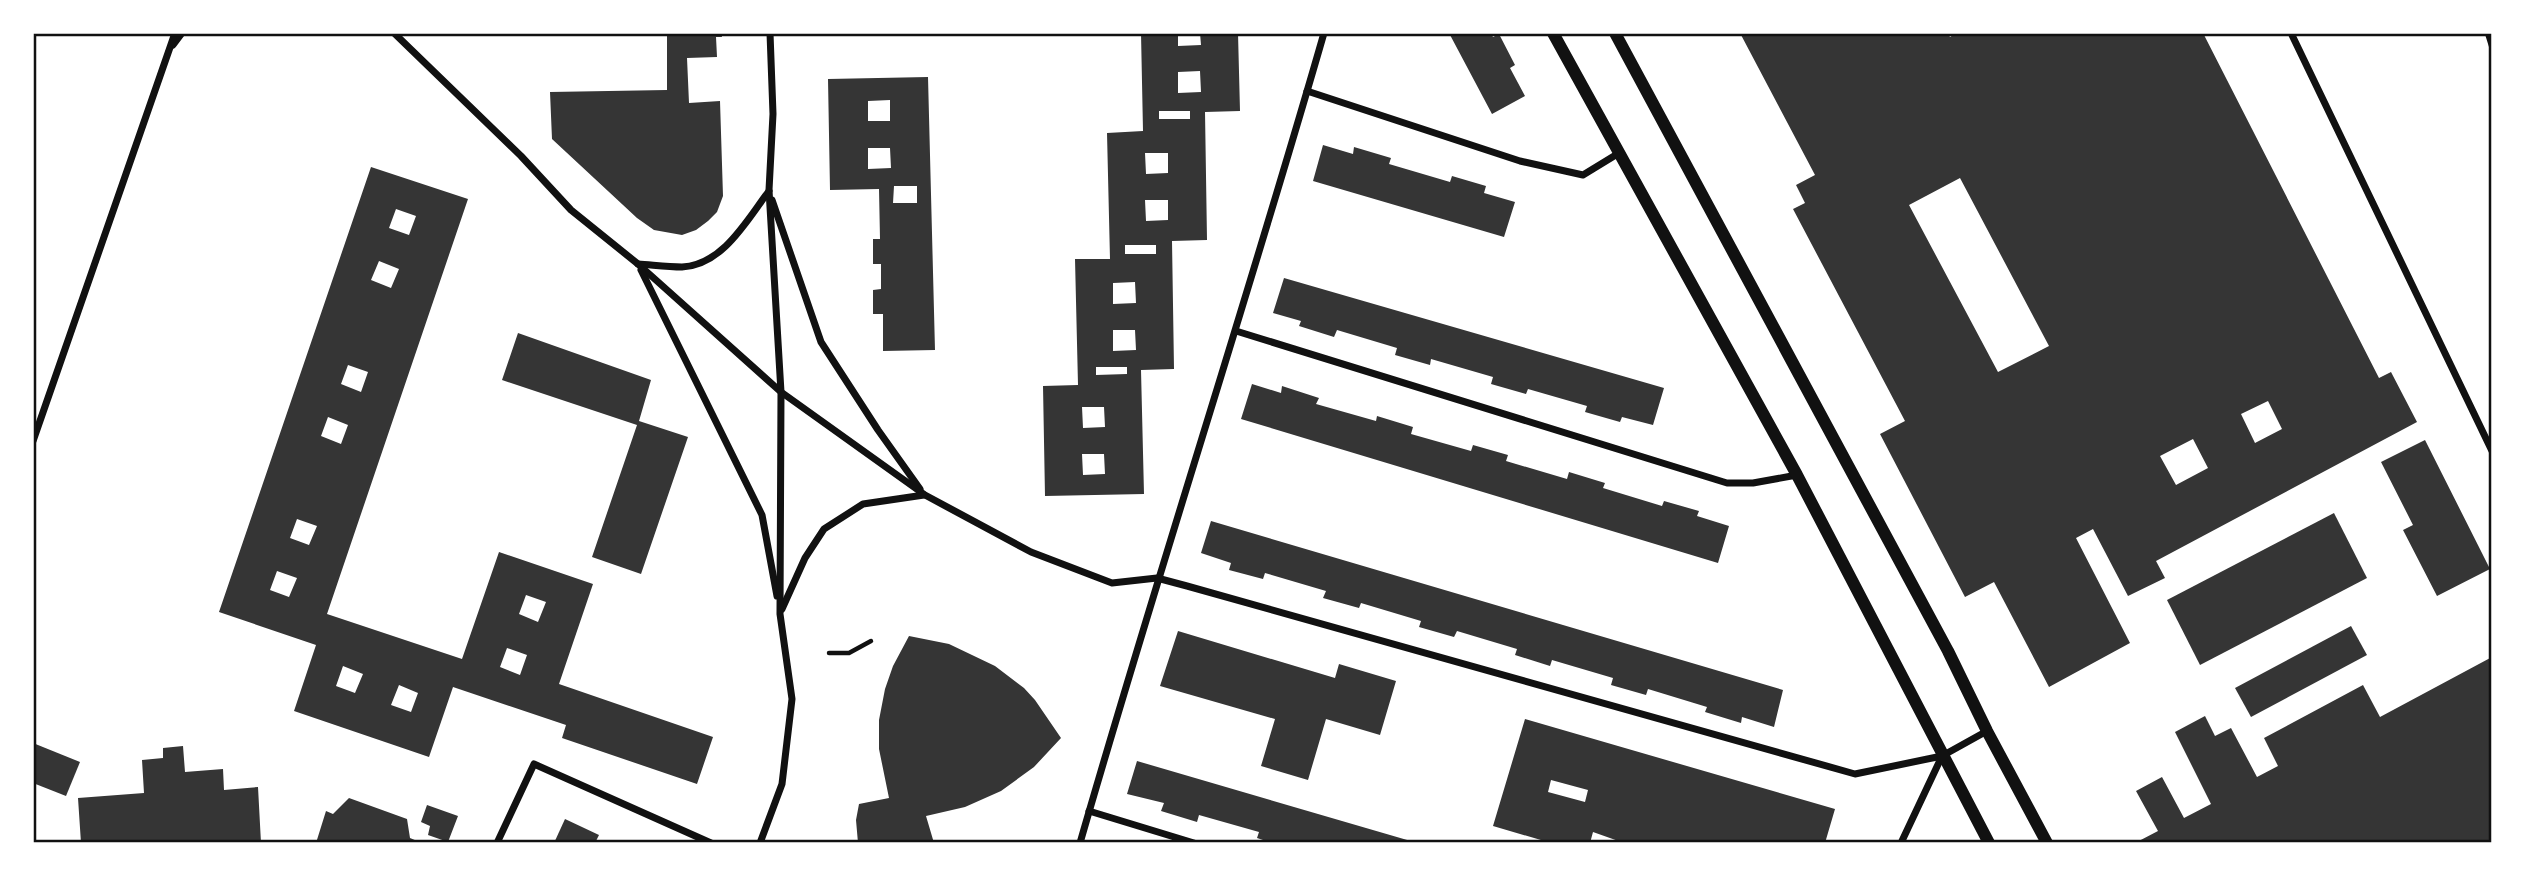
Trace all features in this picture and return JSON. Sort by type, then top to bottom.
[{"type":"street","points":[[33,441],[175,33]]},
{"type":"street","points":[[169,51],[182,33]]},
{"type":"street","points":[[394,33],[521,156],[571,210],[638,264],[781,393],[925,495],[1031,552],[1112,583],[1157,578],[1855,774],[1942,756],[1987,732]]},
{"type":"street","points":[[770,33],[772,114],[769,190],[781,393],[780,614]]},
{"type":"street","points":[[1080,843],[1157,578],[1236,331],[1324,33]]},
{"type":"street","points":[[1553,33],[1797,475],[1989,843]]},
{"type":"street","points":[[1615,33],[1935,627],[1987,732],[2047,843]]},
{"type":"street","points":[[2291,33],[2492,451]]},
{"type":"street","points":[[1307,91],[1520,161],[1583,174],[1619,153]]},
{"type":"street","points":[[638,264],[684,267],[708,259],[728,245],[769,190]]},
{"type":"street","points":[[769,190],[821,342],[878,430],[925,495]]},
{"type":"street","points":[[638,264],[762,515],[792,699],[782,784],[760,843]]},
{"type":"street","points":[[1236,331],[1727,483],[1753,483],[1797,475]]},
{"type":"street","points":[[780,614],[805,558],[824,529],[863,504],[925,495]]},
{"type":"street","points":[[1901,843],[1942,756]]},
{"type":"street","points":[[497,843],[534,764],[711,843]]},
{"type":"street","points":[[1089,811],[1194,843]]},
{"type":"path","points":[[2487,33],[2492,49]]},
{"type":"path","points":[[829,653],[849,653],[872,641]]},
{"type":"building","points":[[667,33],[721,33],[722,37],[716,37],[717,57],[687,58],[689,103],[720,101],[723,196],[717,212],[708,221],[696,230],[682,235],[654,230],[637,218],[552,139],[550,92],[667,90]]},
{"type":"building","points":[[1141,33],[1178,33],[1178,46],[1201,45],[1200,33],[1238,33],[1240,111],[1205,112],[1207,240],[1172,241],[1174,369],[1141,370],[1144,494],[1045,496],[1043,386],[1078,385],[1075,259],[1110,259],[1107,133],[1143,131]],"holes":[[[1200,71],[1201,92],[1178,93],[1178,72]],[[1159,111],[1190,111],[1190,119],[1159,119]],[[1145,153],[1168,153],[1168,173],[1146,174]],[[1145,200],[1168,200],[1168,220],[1146,221]],[[1125,245],[1156,245],[1156,254],[1125,254]],[[1135,282],[1136,303],[1113,304],[1113,283]],[[1113,330],[1135,330],[1136,350],[1113,351]],[[1096,367],[1127,367],[1127,374],[1096,375]],[[1082,407],[1104,407],[1105,427],[1083,428]],[[1082,454],[1104,454],[1105,474],[1083,475]]]},
{"type":"building","points":[[1449,33],[1491,33],[1493,37],[1499,34],[1515,65],[1510,68],[1525,96],[1492,114]]},
{"type":"building","points":[[1740,33],[1948,33],[1950,37],[1956,33],[2203,33],[2379,378],[2391,372],[2417,422],[2156,561],[2165,578],[2128,596],[2093,529],[2076,538],[2130,643],[2049,687],[1994,582],[1965,597],[1880,434],[1905,421],[1793,209],[1805,203],[1796,185],[1815,175]],"holes":[[[1960,178],[2049,346],[1998,372],[1909,205]],[[2268,401],[2282,429],[2255,443],[2241,414]],[[2193,439],[2208,468],[2176,485],[2160,456]]]},
{"type":"building","points":[[928,77],[935,350],[883,351],[883,314],[873,314],[873,290],[881,289],[881,264],[873,264],[873,239],[880,239],[879,189],[830,190],[828,79]],"holes":[[[890,100],[890,121],[868,121],[868,101]],[[868,148],[890,148],[891,168],[868,169]],[[894,186],[917,186],[917,203],[893,203]]]},
{"type":"building","points":[[1323,145],[1353,154],[1354,147],[1391,158],[1389,164],[1450,182],[1452,176],[1486,186],[1484,193],[1515,202],[1504,237],[1313,181]]},
{"type":"building","points":[[371,167],[468,199],[327,614],[462,659],[499,552],[593,584],[559,684],[713,737],[697,784],[562,738],[566,725],[453,687],[429,757],[294,711],[316,645],[219,612]],"holes":[[[396,209],[416,216],[409,235],[389,228]],[[379,261],[399,269],[391,288],[371,280]],[[348,365],[368,372],[361,392],[341,384]],[[328,417],[348,425],[341,444],[321,436]],[[297,519],[317,526],[309,545],[290,538]],[[277,571],[297,578],[289,597],[270,590]],[[526,595],[546,602],[538,622],[519,614]],[[507,648],[527,655],[520,675],[500,667]],[[343,666],[363,674],[355,693],[336,686]],[[399,685],[418,693],[411,712],[391,705]]]},
{"type":"building","points":[[1284,278],[1664,388],[1653,425],[1622,417],[1620,422],[1585,412],[1587,406],[1528,389],[1526,394],[1491,384],[1493,377],[1431,359],[1430,365],[1395,355],[1397,348],[1337,330],[1334,337],[1299,326],[1301,321],[1273,313]]},
{"type":"building","points":[[518,333],[651,380],[639,421],[688,437],[641,574],[592,557],[637,425],[502,380]]},
{"type":"building","points":[[1252,384],[1281,393],[1282,386],[1319,398],[1316,404],[1376,421],[1377,416],[1413,427],[1411,434],[1471,451],[1473,445],[1508,455],[1506,461],[1567,479],[1569,472],[1605,483],[1603,488],[1662,506],[1664,501],[1699,511],[1697,516],[1729,526],[1718,563],[1241,419]]},
{"type":"building","points":[[2425,440],[2490,569],[2437,596],[2403,530],[2413,525],[2381,462]]},
{"type":"building","points":[[2334,513],[2367,578],[2200,665],[2167,600]]},
{"type":"building","points":[[1211,521],[1783,690],[1774,727],[1742,717],[1741,723],[1705,712],[1707,707],[1648,689],[1646,695],[1611,685],[1613,678],[1552,660],[1550,666],[1515,655],[1517,649],[1457,631],[1454,637],[1419,627],[1421,621],[1361,603],[1359,608],[1323,598],[1326,591],[1265,573],[1263,579],[1229,570],[1231,563],[1201,553]]},
{"type":"building","points":[[2351,626],[2367,655],[2251,717],[2235,688]]},
{"type":"building","points":[[1178,631],[1335,678],[1339,664],[1396,681],[1380,735],[1326,719],[1308,780],[1261,766],[1275,719],[1160,686]]},
{"type":"building","points":[[909,636],[949,644],[995,666],[1035,700],[1061,738],[1034,767],[1001,791],[965,807],[926,816],[934,843],[858,843],[856,820],[859,804],[889,798],[879,749],[879,720],[893,666]]},
{"type":"building","points":[[2492,657],[2492,843],[2135,843],[2158,831],[2136,791],[2162,777],[2184,818],[2211,804],[2175,732],[2205,716],[2215,736],[2231,728],[2257,777],[2278,766],[2264,738],[2363,685],[2380,717]]},
{"type":"building","points":[[1525,719],[1835,809],[1825,843],[1624,843],[1593,832],[1590,843],[1551,843],[1493,826]],"holes":[[[1551,780],[1588,790],[1585,802],[1548,792]]]},
{"type":"building","points":[[33,743],[80,762],[66,796],[33,783]]},
{"type":"building","points":[[183,746],[185,772],[223,769],[224,790],[258,787],[261,843],[81,843],[78,798],[144,793],[142,760],[163,758],[163,748]]},
{"type":"building","points":[[1137,761],[1414,843],[1272,843],[1257,838],[1259,832],[1199,815],[1197,822],[1161,811],[1164,803],[1127,794]]},
{"type":"building","points":[[349,798],[407,819],[410,838],[422,843],[316,843],[326,811],[333,814]]},
{"type":"building","points":[[427,805],[458,816],[448,842],[428,835],[430,826],[421,822]]},
{"type":"building","points":[[565,819],[599,835],[595,843],[554,843]]}]
